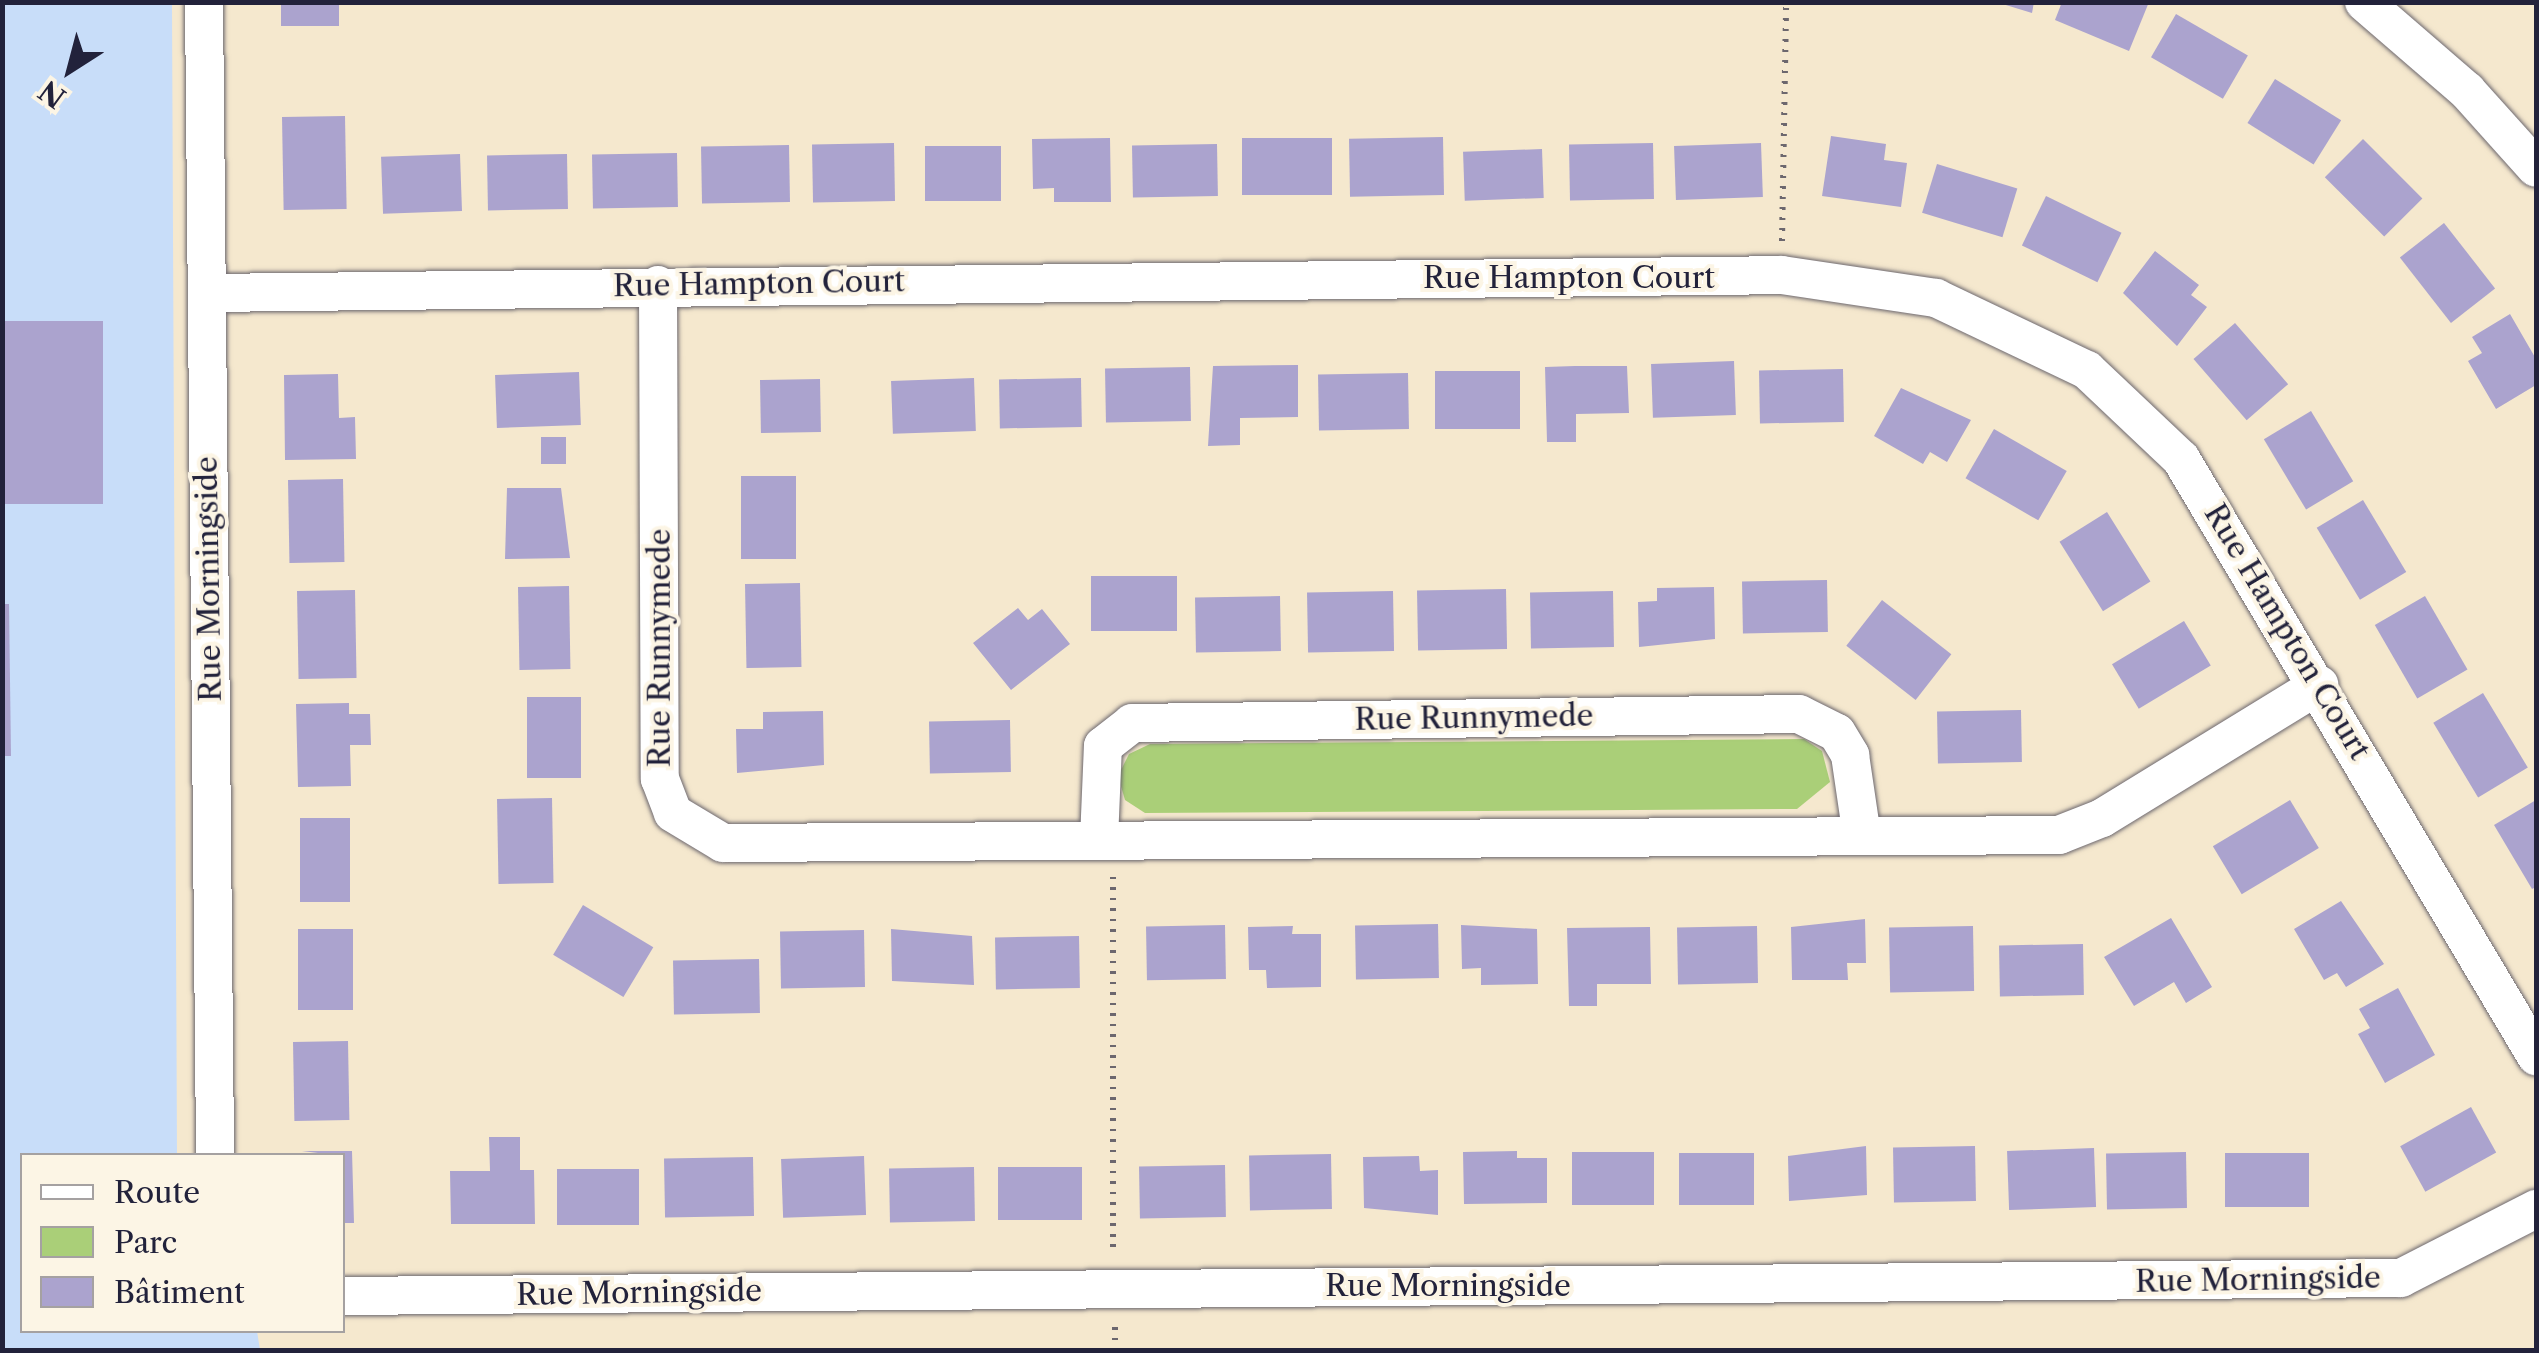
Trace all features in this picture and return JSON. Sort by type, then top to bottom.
[{"type":"street","name":"Rue Morningside","points":[[204,2],[215,1153]]},
{"type":"street","points":[[2364,2],[2467,90],[2536,168]]},
{"type":"street","name":"Rue Hampton Court","points":[[207,293],[658,284],[1782,275],[1886,286],[1984,314],[2122,396],[2210,500],[2536,1056]]},
{"type":"street","name":"Rue Runnymede","points":[[658,284],[660,779],[674,813],[722,843],[1106,855],[2082,828],[2319,685]]},
{"type":"street","name":"Rue Runnymede","points":[[1106,855],[1102,746],[1132,722],[1799,714],[1821,720],[1850,755],[1862,836]]},
{"type":"street","name":"Rue Morningside","points":[[345,1296],[2389,1279],[2426,1273],[2536,1208]]},
{"type":"path","points":[[1782,275],[1786,2]]},
{"type":"path","points":[[1106,855],[1113,1261]]},
{"type":"path","points":[[1115,1317],[1115,1350]]},
{"type":"shaded area","points":[[3,3],[172,3],[177,1153],[20,1153],[20,1333],[257,1333],[260,1350],[3,1350]]},
{"type":"green space","points":[[1804,739],[1822,751],[1830,782],[1797,809],[1145,813],[1125,800],[1118,776],[1129,754],[1150,744]]},
{"type":"building","points":[[281,2],[339,2],[339,26],[281,26]]},
{"type":"building","points":[[1996,2],[2034,2],[2032,13]]},
{"type":"building","points":[[2062,2],[2149,2],[2129,51],[2055,20]]},
{"type":"building","points":[[2176,14],[2248,56],[2223,99],[2151,57]]},
{"type":"building","points":[[2275,79],[2341,120],[2314,164],[2247,123]]},
{"type":"building","points":[[345,116],[347,209],[284,210],[282,117]]},
{"type":"building","points":[[1831,136],[1886,144],[1884,160],[1907,163],[1901,207],[1822,196]]},
{"type":"building","points":[[1443,137],[1444,195],[1350,197],[1349,139]]},
{"type":"building","points":[[1110,138],[1111,202],[1054,202],[1054,188],[1033,189],[1032,139]]},
{"type":"building","points":[[1242,138],[1332,138],[1332,195],[1242,195]]},
{"type":"building","points":[[2363,139],[2422,198],[2384,237],[2325,177]]},
{"type":"building","points":[[894,143],[895,201],[813,202],[812,144]]},
{"type":"building","points":[[1653,143],[1654,199],[1570,200],[1569,144]]},
{"type":"building","points":[[1761,143],[1763,197],[1676,200],[1674,146]]},
{"type":"building","points":[[1217,144],[1218,196],[1133,197],[1132,145]]},
{"type":"building","points":[[789,145],[790,202],[702,204],[701,147]]},
{"type":"building","points":[[925,146],[1001,146],[1001,201],[925,201]]},
{"type":"building","points":[[1542,149],[1544,198],[1465,201],[1463,152]]},
{"type":"building","points":[[677,153],[678,207],[593,208],[592,154]]},
{"type":"building","points":[[460,154],[462,211],[383,214],[381,157]]},
{"type":"building","points":[[567,154],[568,209],[488,210],[487,155]]},
{"type":"building","points":[[1937,164],[2017,189],[2002,237],[1922,213]]},
{"type":"building","points":[[2046,196],[2121,233],[2097,282],[2022,245]]},
{"type":"building","points":[[2444,223],[2495,288],[2451,323],[2400,257]]},
{"type":"building","points":[[2155,251],[2199,285],[2191,295],[2207,307],[2177,346],[2123,293]]},
{"type":"building","points":[[2510,314],[2536,359],[2536,385],[2496,409],[2468,361],[2482,353],[2472,337]]},
{"type":"building","points":[[2,321],[103,321],[103,504],[2,504]]},
{"type":"building","points":[[2235,323],[2288,384],[2247,420],[2193,359]]},
{"type":"building","points":[[1734,361],[1736,415],[1653,418],[1651,364]]},
{"type":"building","points":[[1298,365],[1298,417],[1240,418],[1240,445],[1208,446],[1213,366]]},
{"type":"building","points":[[1627,366],[1629,413],[1576,414],[1576,442],[1547,442],[1545,367]]},
{"type":"building","points":[[1190,367],[1191,421],[1106,422],[1105,368]]},
{"type":"building","points":[[1843,369],[1844,422],[1760,423],[1759,370]]},
{"type":"building","points":[[1435,371],[1520,371],[1520,429],[1435,429]]},
{"type":"building","points":[[579,372],[581,425],[497,428],[495,375]]},
{"type":"building","points":[[1408,373],[1409,429],[1319,431],[1318,375]]},
{"type":"building","points":[[338,374],[339,418],[355,417],[356,459],[285,460],[284,375]]},
{"type":"building","points":[[974,378],[976,431],[893,434],[891,381]]},
{"type":"building","points":[[1081,378],[1082,427],[1000,428],[999,379]]},
{"type":"building","points":[[820,379],[821,432],[761,433],[760,380]]},
{"type":"building","points":[[1901,388],[1971,420],[1947,462],[1930,452],[1923,464],[1874,436]]},
{"type":"building","points":[[2311,411],[2353,481],[2306,510],[2264,439]]},
{"type":"building","points":[[1994,429],[2067,471],[2038,520],[1966,478]]},
{"type":"building","points":[[541,437],[566,437],[566,464],[541,464]]},
{"type":"building","points":[[741,476],[796,476],[796,559],[741,559]]},
{"type":"building","points":[[343,479],[344,562],[289,563],[288,480]]},
{"type":"building","points":[[507,488],[561,488],[570,558],[505,559]]},
{"type":"building","points":[[2363,500],[2406,572],[2360,600],[2317,528]]},
{"type":"building","points":[[2107,512],[2150,582],[2103,611],[2060,542]]},
{"type":"building","points":[[1091,576],[1177,576],[1177,631],[1091,631]]},
{"type":"building","points":[[1827,580],[1828,632],[1743,633],[1742,581]]},
{"type":"building","points":[[800,583],[801,667],[746,668],[745,584]]},
{"type":"building","points":[[569,586],[570,669],[519,670],[518,587]]},
{"type":"building","points":[[1714,587],[1715,639],[1639,647],[1638,602],[1657,601],[1657,588]]},
{"type":"building","points":[[1506,589],[1507,649],[1418,651],[1417,591]]},
{"type":"building","points":[[355,590],[357,678],[299,679],[297,591]]},
{"type":"building","points":[[1393,591],[1394,651],[1308,652],[1307,593]]},
{"type":"building","points":[[1613,591],[1614,647],[1531,648],[1530,592]]},
{"type":"building","points":[[1280,596],[1281,651],[1196,652],[1195,597]]},
{"type":"building","points":[[2425,596],[2468,670],[2417,699],[2375,625]]},
{"type":"building","points":[[1882,600],[1951,654],[1916,700],[1846,646]]},
{"type":"building","points":[[2,604],[9,604],[11,756],[2,756]]},
{"type":"building","points":[[1018,608],[1028,620],[1042,609],[1070,644],[1011,690],[973,643]]},
{"type":"building","points":[[2184,621],[2211,666],[2139,709],[2112,664]]},
{"type":"building","points":[[2483,693],[2528,768],[2478,797],[2433,723]]},
{"type":"building","points":[[527,697],[581,697],[581,778],[527,778]]},
{"type":"building","points":[[349,703],[349,714],[370,714],[371,745],[350,745],[351,786],[298,787],[296,704]]},
{"type":"building","points":[[2021,710],[2022,762],[1938,763],[1937,711]]},
{"type":"building","points":[[823,711],[824,765],[737,773],[736,729],[763,729],[763,712]]},
{"type":"building","points":[[1010,720],[1011,772],[930,773],[929,721]]},
{"type":"building","points":[[552,798],[553,883],[498,884],[497,799]]},
{"type":"building","points":[[2290,800],[2319,848],[2242,894],[2213,846]]},
{"type":"building","points":[[2536,800],[2536,887],[2532,889],[2494,825]]},
{"type":"building","points":[[300,818],[350,818],[350,902],[300,902]]},
{"type":"building","points":[[2341,901],[2384,964],[2346,987],[2337,973],[2324,980],[2294,929]]},
{"type":"building","points":[[583,905],[653,947],[623,997],[553,955]]},
{"type":"building","points":[[2171,918],[2212,987],[2186,1003],[2174,982],[2134,1006],[2104,957]]},
{"type":"building","points":[[1865,919],[1866,963],[1847,963],[1848,980],[1792,980],[1791,927]]},
{"type":"building","points":[[1438,924],[1439,978],[1356,979],[1355,925]]},
{"type":"building","points":[[1225,925],[1226,979],[1147,980],[1146,926]]},
{"type":"building","points":[[1461,925],[1537,929],[1538,984],[1481,985],[1481,968],[1462,969]]},
{"type":"building","points":[[1293,926],[1292,934],[1321,934],[1321,987],[1267,988],[1266,970],[1249,970],[1248,927]]},
{"type":"building","points":[[1757,926],[1758,983],[1678,984],[1677,927]]},
{"type":"building","points":[[1973,926],[1974,991],[1890,992],[1889,927]]},
{"type":"building","points":[[1650,927],[1651,984],[1597,984],[1597,1006],[1569,1006],[1567,928]]},
{"type":"building","points":[[298,929],[353,929],[353,1010],[298,1010]]},
{"type":"building","points":[[891,929],[972,936],[974,985],[892,981]]},
{"type":"building","points":[[864,930],[865,987],[781,988],[780,931]]},
{"type":"building","points":[[1079,936],[1080,988],[996,989],[995,937]]},
{"type":"building","points":[[2083,944],[2084,995],[2000,996],[1999,945]]},
{"type":"building","points":[[759,959],[760,1013],[674,1014],[673,961]]},
{"type":"building","points":[[2398,988],[2435,1055],[2385,1083],[2358,1034],[2370,1028],[2359,1009]]},
{"type":"building","points":[[348,1041],[349,1120],[294,1121],[293,1042]]},
{"type":"building","points":[[2471,1107],[2496,1152],[2425,1192],[2400,1146]]},
{"type":"building","points":[[489,1137],[520,1137],[520,1170],[534,1170],[535,1224],[451,1224],[450,1171],[490,1171]]},
{"type":"building","points":[[1866,1146],[1867,1195],[1789,1201],[1788,1156]]},
{"type":"building","points":[[1975,1146],[1976,1201],[1894,1202],[1893,1147]]},
{"type":"building","points":[[2094,1148],[2096,1207],[2009,1210],[2007,1151]]},
{"type":"building","points":[[302,1151],[352,1151],[354,1223],[345,1223],[345,1153]]},
{"type":"building","points":[[1517,1151],[1517,1158],[1547,1158],[1547,1203],[1464,1204],[1463,1152]]},
{"type":"building","points":[[1572,1152],[1654,1152],[1654,1205],[1572,1205]]},
{"type":"building","points":[[2186,1152],[2187,1208],[2107,1209],[2106,1153]]},
{"type":"building","points":[[1679,1153],[1754,1153],[1754,1205],[1679,1205]]},
{"type":"building","points":[[2225,1153],[2309,1153],[2309,1207],[2225,1207]]},
{"type":"building","points":[[1331,1154],[1332,1209],[1250,1210],[1249,1155]]},
{"type":"building","points":[[864,1156],[866,1215],[783,1218],[781,1159]]},
{"type":"building","points":[[1419,1156],[1420,1171],[1438,1170],[1438,1215],[1364,1208],[1363,1157]]},
{"type":"building","points":[[753,1157],[754,1216],[665,1218],[664,1159]]},
{"type":"building","points":[[1225,1165],[1226,1217],[1140,1218],[1139,1167]]},
{"type":"building","points":[[974,1167],[975,1221],[890,1222],[889,1168]]},
{"type":"building","points":[[998,1167],[1082,1167],[1082,1220],[998,1220]]},
{"type":"building","points":[[557,1169],[639,1169],[639,1225],[557,1225]]}]
